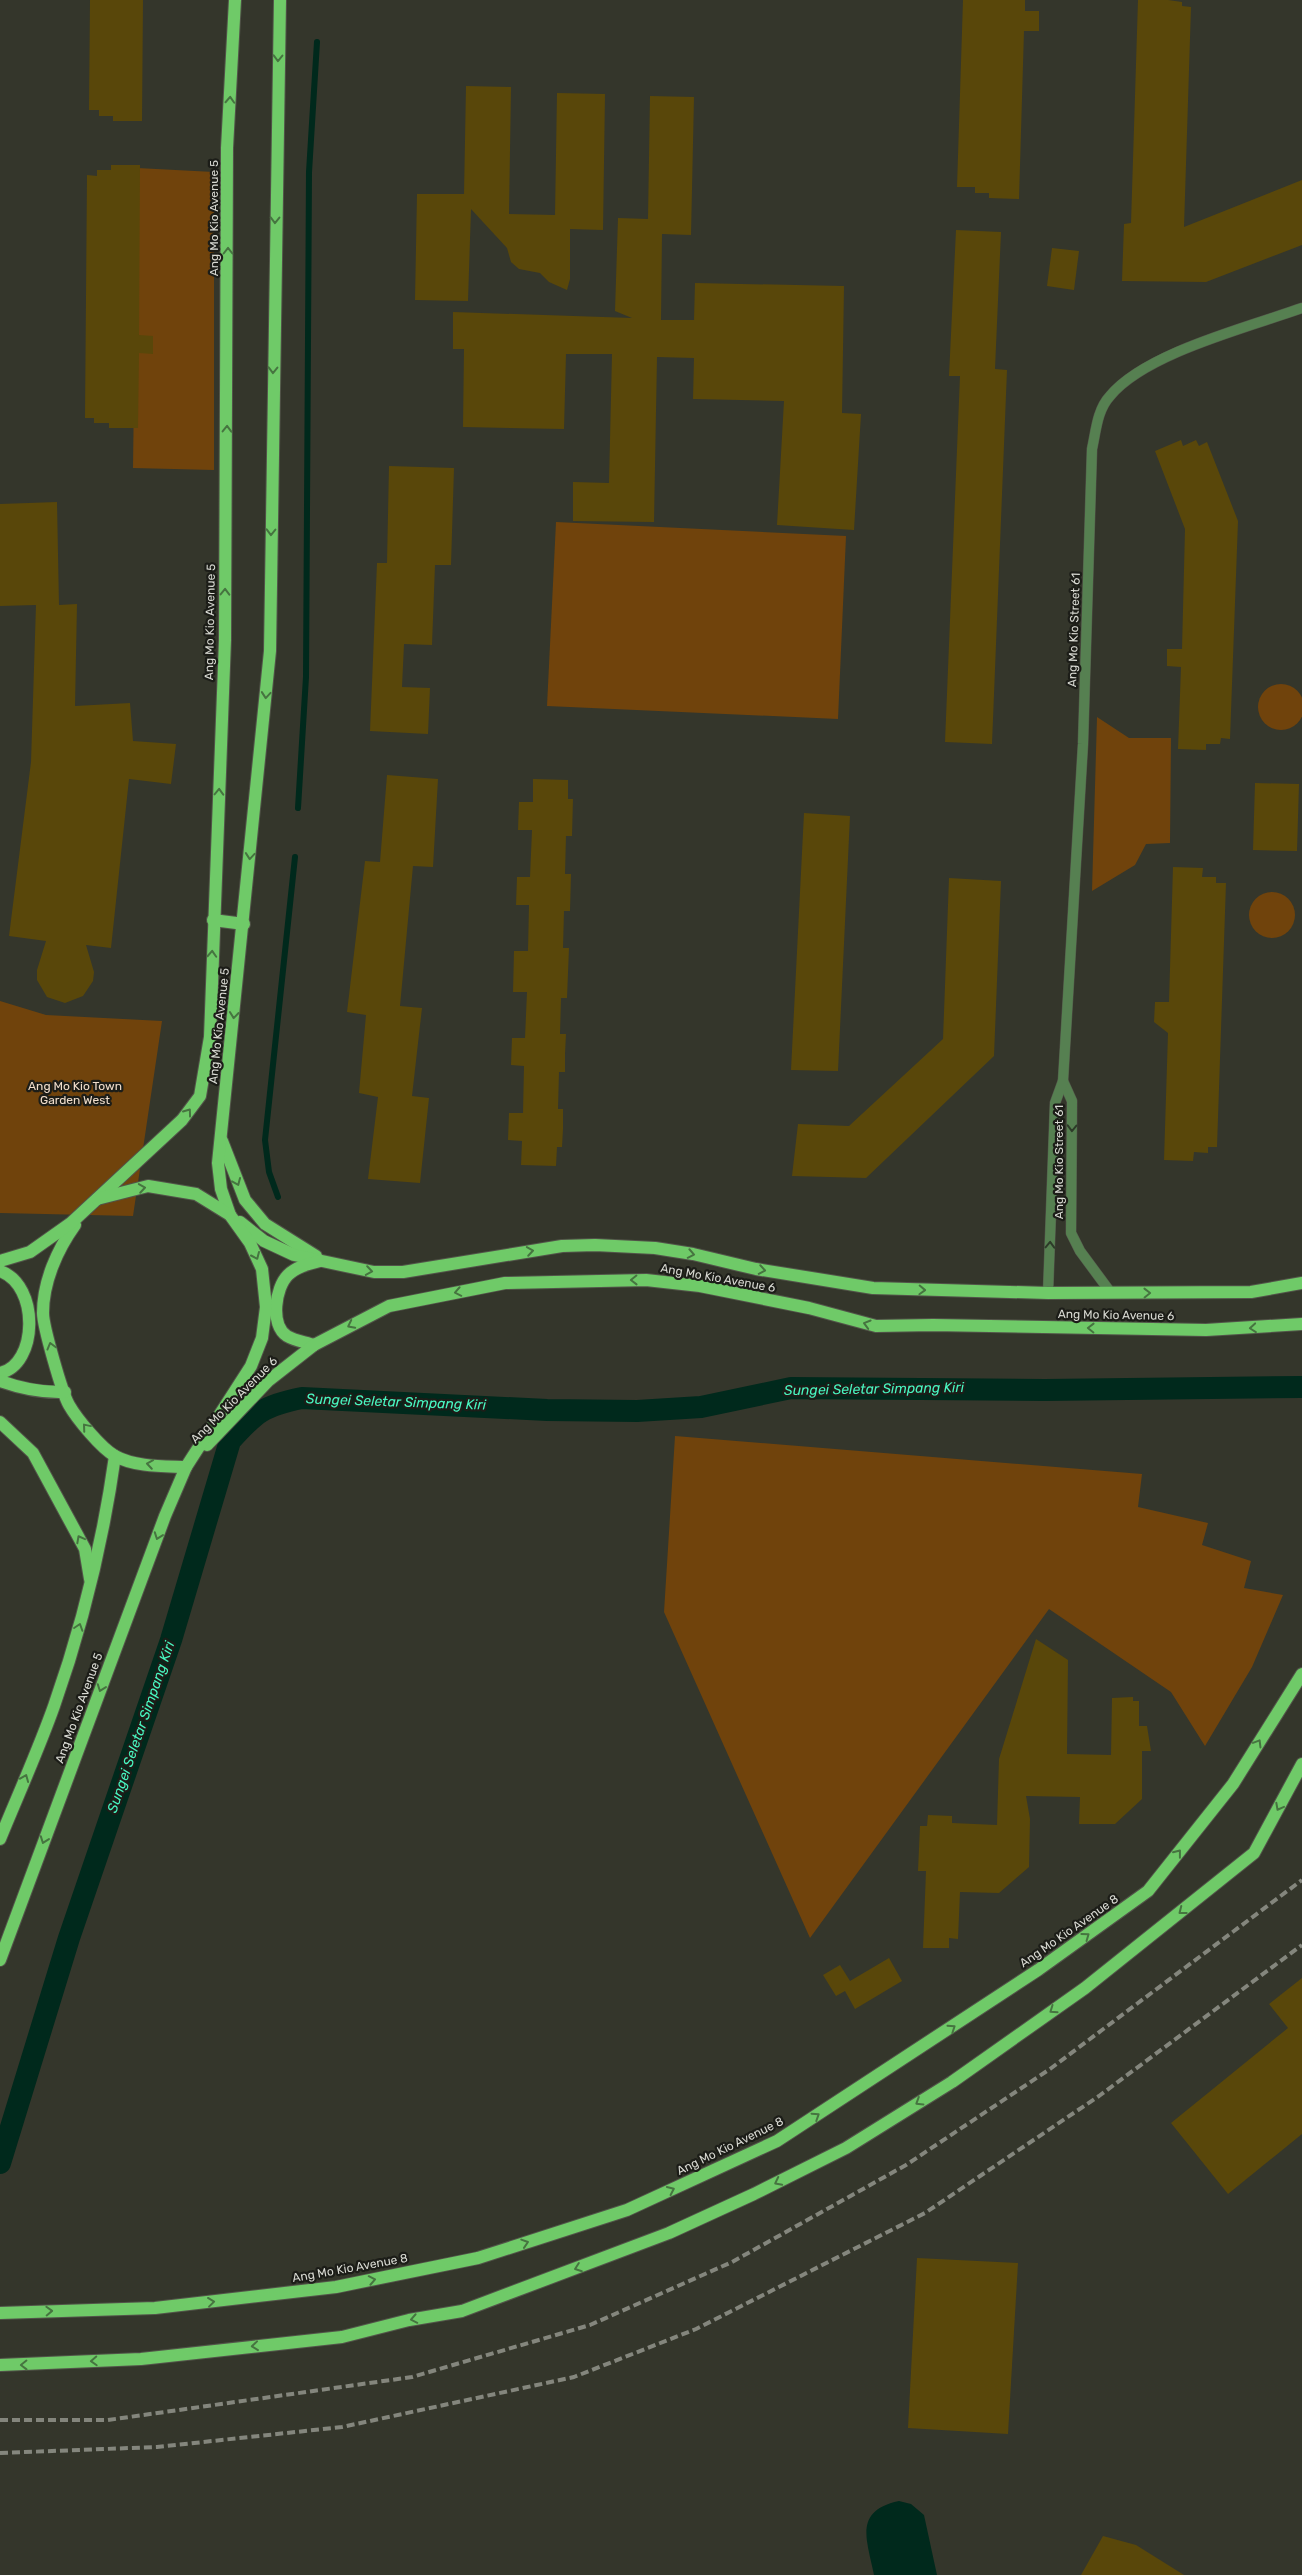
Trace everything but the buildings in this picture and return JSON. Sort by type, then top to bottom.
[{"type":"main road","name":"Ang Mo Kio Avenue 5","points":[[95,1200],[155,1148],[182,1120],[200,1096],[210,1037],[225,640],[227,148],[235,0]]},
{"type":"main road","name":"Ang Mo Kio Avenue 5","points":[[230,1215],[222,1188],[218,1163],[244,924],[270,651],[273,321],[280,0]]},
{"type":"main road","points":[[213,920],[244,924]]},
{"type":"main road","points":[[221,1136],[245,1200],[265,1224],[322,1260]]},
{"type":"main road","name":"Ang Mo Kio Avenue 6","points":[[95,1200],[133,1189],[160,1186],[196,1194],[230,1215],[264,1241],[294,1255],[374,1272],[403,1272],[562,1246],[596,1245],[655,1248],[694,1254],[756,1269],[873,1288],[1048,1293],[1251,1292],[1302,1283]]},
{"type":"main road","points":[[0,1261],[30,1252],[72,1223],[95,1200]]},
{"type":"main road","points":[[95,1200],[63,1242],[46,1283],[42,1315],[69,1405],[87,1429],[114,1456],[154,1466],[186,1467],[252,1366],[262,1338],[266,1307],[262,1269],[250,1243],[230,1215]]},
{"type":"main road","points":[[314,1345],[287,1336],[280,1327],[275,1312],[280,1290],[286,1276],[298,1268],[322,1260]]},
{"type":"main road","points":[[0,1271],[18,1283],[30,1309],[29,1332],[19,1362],[9,1371],[0,1373]]},
{"type":"main road","name":"Ang Mo Kio Avenue 6","points":[[186,1467],[268,1381],[314,1345],[389,1306],[506,1283],[646,1280],[700,1286],[810,1308],[876,1326],[932,1325],[1206,1330],[1302,1324]]},
{"type":"main road","points":[[0,1381],[23,1389],[45,1393],[65,1392]]},
{"type":"main road","points":[[0,1422],[33,1453],[85,1548],[91,1586]]},
{"type":"main road","name":"Ang Mo Kio Avenue 5","points":[[0,1839],[54,1707],[91,1586],[109,1496],[114,1456]]},
{"type":"main road","name":"Ang Mo Kio Avenue 5","points":[[0,1960],[165,1516],[186,1467]]},
{"type":"main road","name":"Ang Mo Kio Avenue 8","points":[[0,2313],[154,2308],[336,2287],[478,2258],[627,2210],[777,2141],[1038,1970],[1148,1891],[1233,1784],[1302,1674]]},
{"type":"main road","points":[[0,2365],[141,2359],[342,2337],[409,2320],[462,2311],[669,2233],[754,2194],[846,2148],[952,2082],[1092,1982],[1254,1853],[1302,1764]]},
{"type":"street","name":"Ang Mo Kio Street 61","points":[[1048,1293],[1055,1103],[1063,1082],[1083,744],[1092,449],[1099,416],[1108,397],[1122,383],[1159,358],[1302,308]]},
{"type":"street","name":"Ang Mo Kio Street 61","points":[[1063,1082],[1072,1101],[1072,1233],[1080,1251],[1111,1293]]},
{"type":"green space","points":[[137,168],[214,172],[214,470],[133,468]]},
{"type":"green space","points":[[556,522],[846,536],[838,719],[547,706]]},
{"type":"green space","points":[[1277,684],[1285,684],[1294,688],[1300,694],[1304,707],[1300,720],[1294,726],[1285,730],[1277,730],[1268,726],[1262,720],[1258,711],[1258,703],[1262,694],[1268,688]]},
{"type":"green space","points":[[1097,717],[1129,738],[1171,738],[1170,843],[1146,844],[1135,865],[1092,891]]},
{"type":"green space","points":[[1267,892],[1277,892],[1291,902],[1295,915],[1291,928],[1285,934],[1277,938],[1267,938],[1253,928],[1249,920],[1249,910],[1259,896]]},
{"type":"green space","name":"Ang Mo Kio Town Garden West","points":[[0,1001],[46,1015],[162,1021],[133,1216],[0,1213]]},
{"type":"green space","points":[[675,1436],[1142,1474],[1138,1507],[1208,1523],[1202,1545],[1251,1561],[1244,1588],[1283,1595],[1252,1667],[1205,1746],[1171,1692],[1049,1609],[810,1938],[664,1612]]},
{"type":"shaded area","points":[[899,2501],[911,2504],[924,2515],[937,2575],[874,2575],[867,2539],[869,2520],[875,2512],[884,2506]]},
{"type":"waterway","points":[[298,808],[306,677],[309,172],[317,42]]},
{"type":"waterway","points":[[278,1197],[269,1172],[265,1140],[295,857]]},
{"type":"waterway","name":"Sungei Seletar Simpang Kiri","points":[[0,2163],[69,1938],[171,1640],[230,1441],[247,1423],[269,1407],[302,1398],[547,1410],[637,1411],[701,1407],[791,1388],[1045,1390],[1302,1387]]},
{"type":"waterway","name":"Sungei Seletar Simpang Kiri","points":[[381,1396],[394,1404]]},
{"type":"railway","points":[[0,2420],[108,2420],[412,2377],[590,2325],[732,2262],[906,2165],[1050,2069],[1302,1880]]},
{"type":"railway","points":[[0,2453],[157,2447],[342,2427],[574,2377],[696,2329],[925,2213],[1099,2096],[1302,1945]]}]
